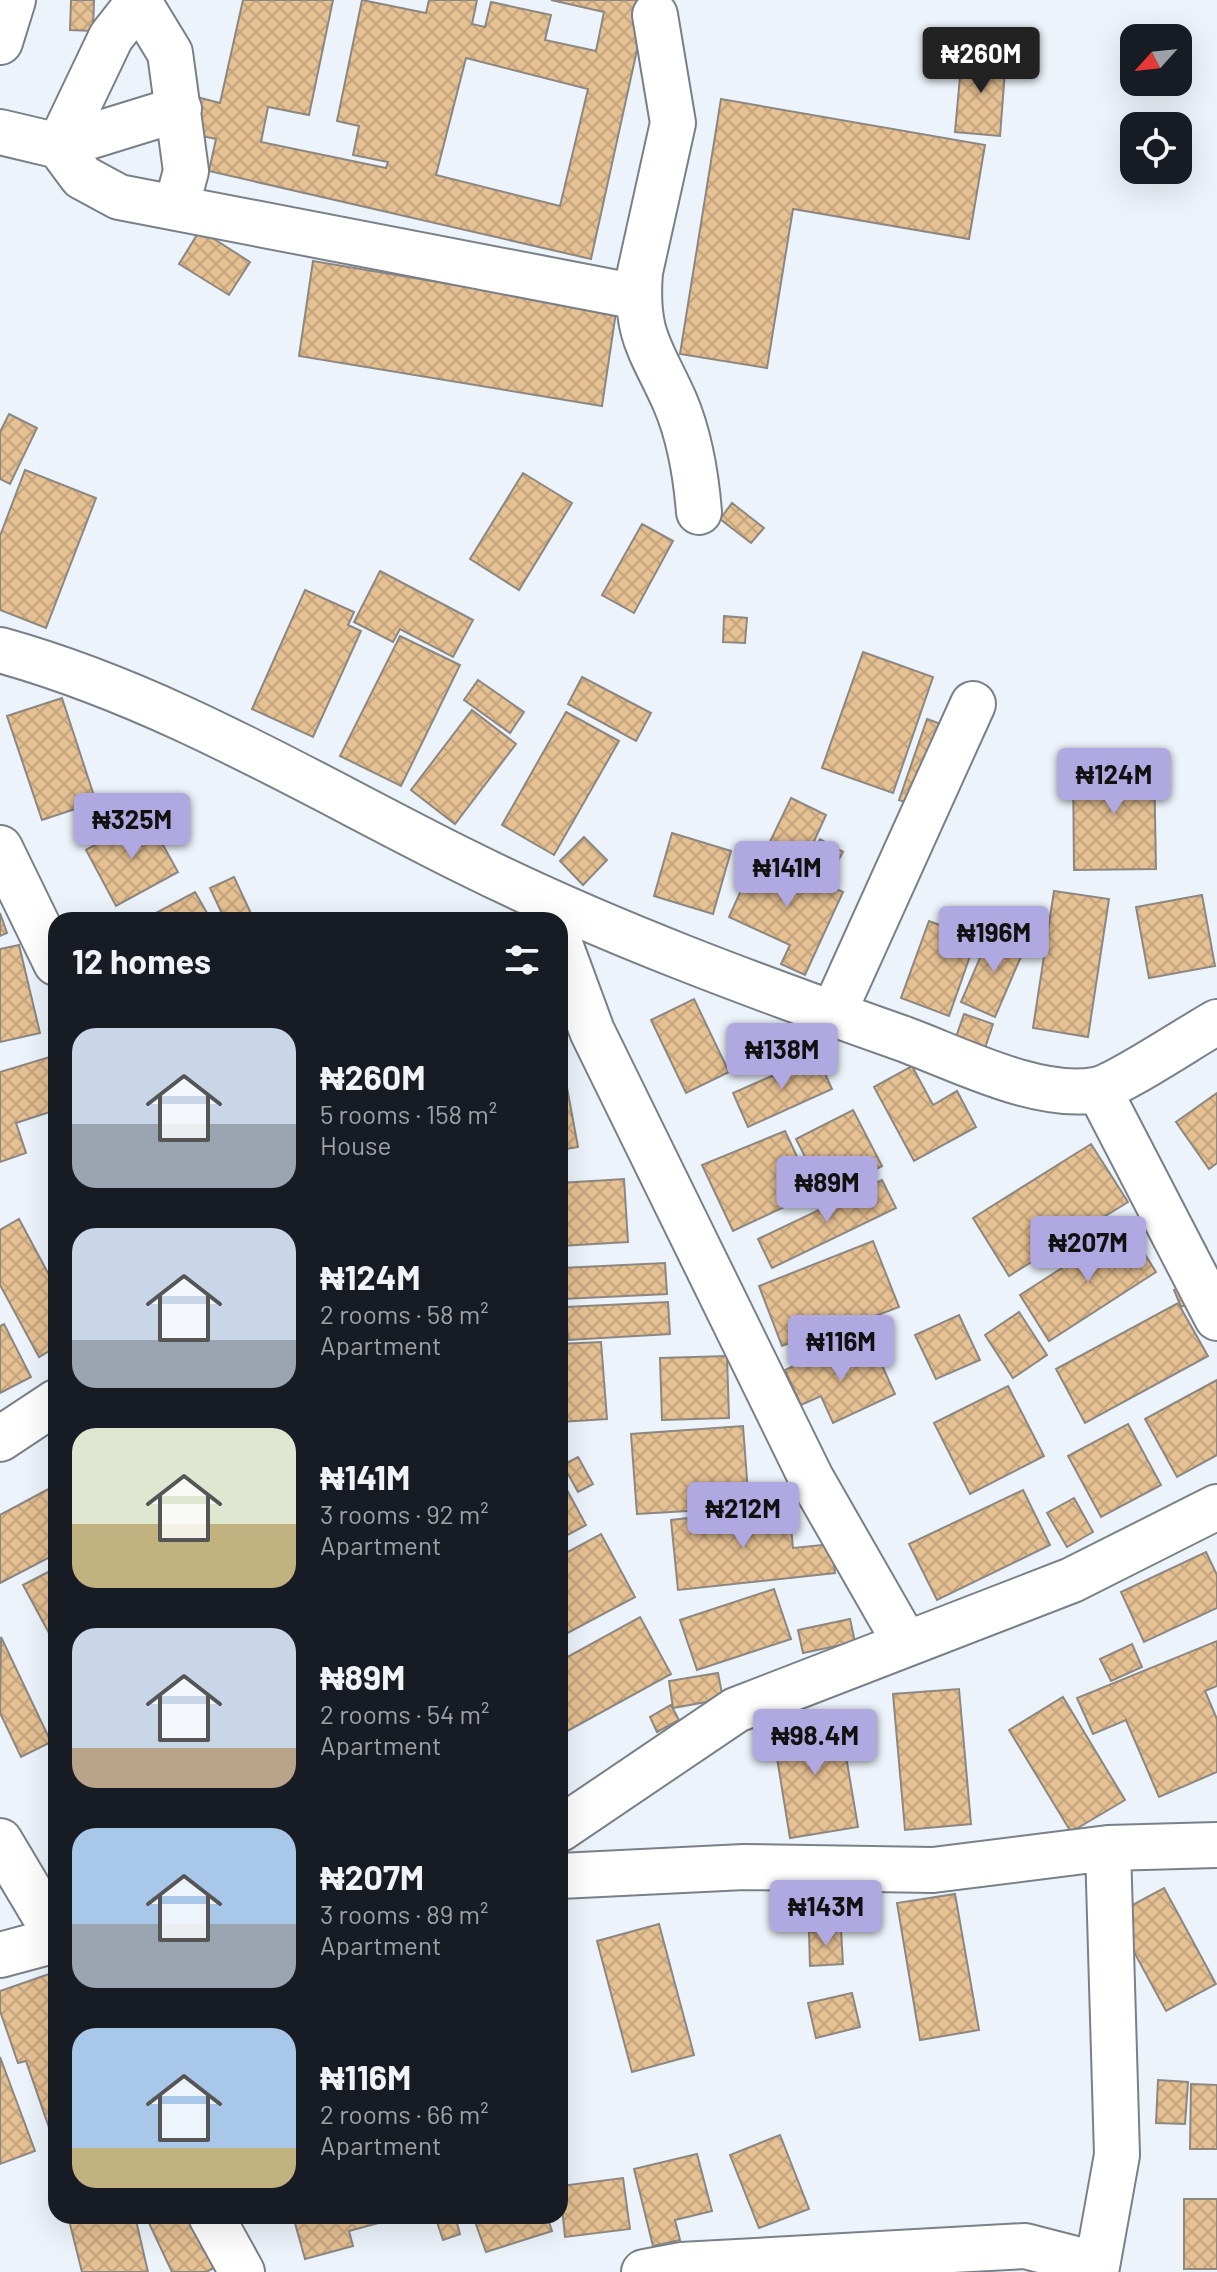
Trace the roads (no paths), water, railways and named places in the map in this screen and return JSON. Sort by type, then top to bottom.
[{"type":"street","points":[[0,42],[13,0]]},
{"type":"street","points":[[59,146],[111,37],[139,1],[170,53],[186,171],[176,208]]},
{"type":"street","points":[[655,15],[673,123],[640,272],[638,297],[644,343],[676,404],[695,467],[699,512]]},
{"type":"street","points":[[0,132],[59,146],[179,109]]},
{"type":"street","points":[[59,146],[82,177],[119,197],[638,297]]},
{"type":"street","points":[[0,650],[44,663],[206,728],[547,909]]},
{"type":"street","points":[[833,1014],[973,704]]},
{"type":"street","points":[[0,848],[48,947]]},
{"type":"street","points":[[568,917],[1023,1082],[1061,1091],[1099,1090],[1217,1022]]},
{"type":"street","points":[[568,966],[592,1031],[811,1478],[906,1644]]},
{"type":"street","points":[[1099,1090],[1217,1318]]},
{"type":"street","points":[[0,1439],[48,1407]]},
{"type":"street","points":[[568,1824],[736,1710],[1072,1580],[1217,1507]]},
{"type":"street","points":[[0,1841],[48,1924]]},
{"type":"street","points":[[568,1872],[744,1867],[933,1870],[1108,1848],[1217,1845]]},
{"type":"street","points":[[669,2270],[1025,2246],[1096,2268],[1117,2155],[1108,1848]]},
{"type":"street","points":[[0,1955],[48,1940]]},
{"type":"street","points":[[215,2224],[242,2272]]}]
